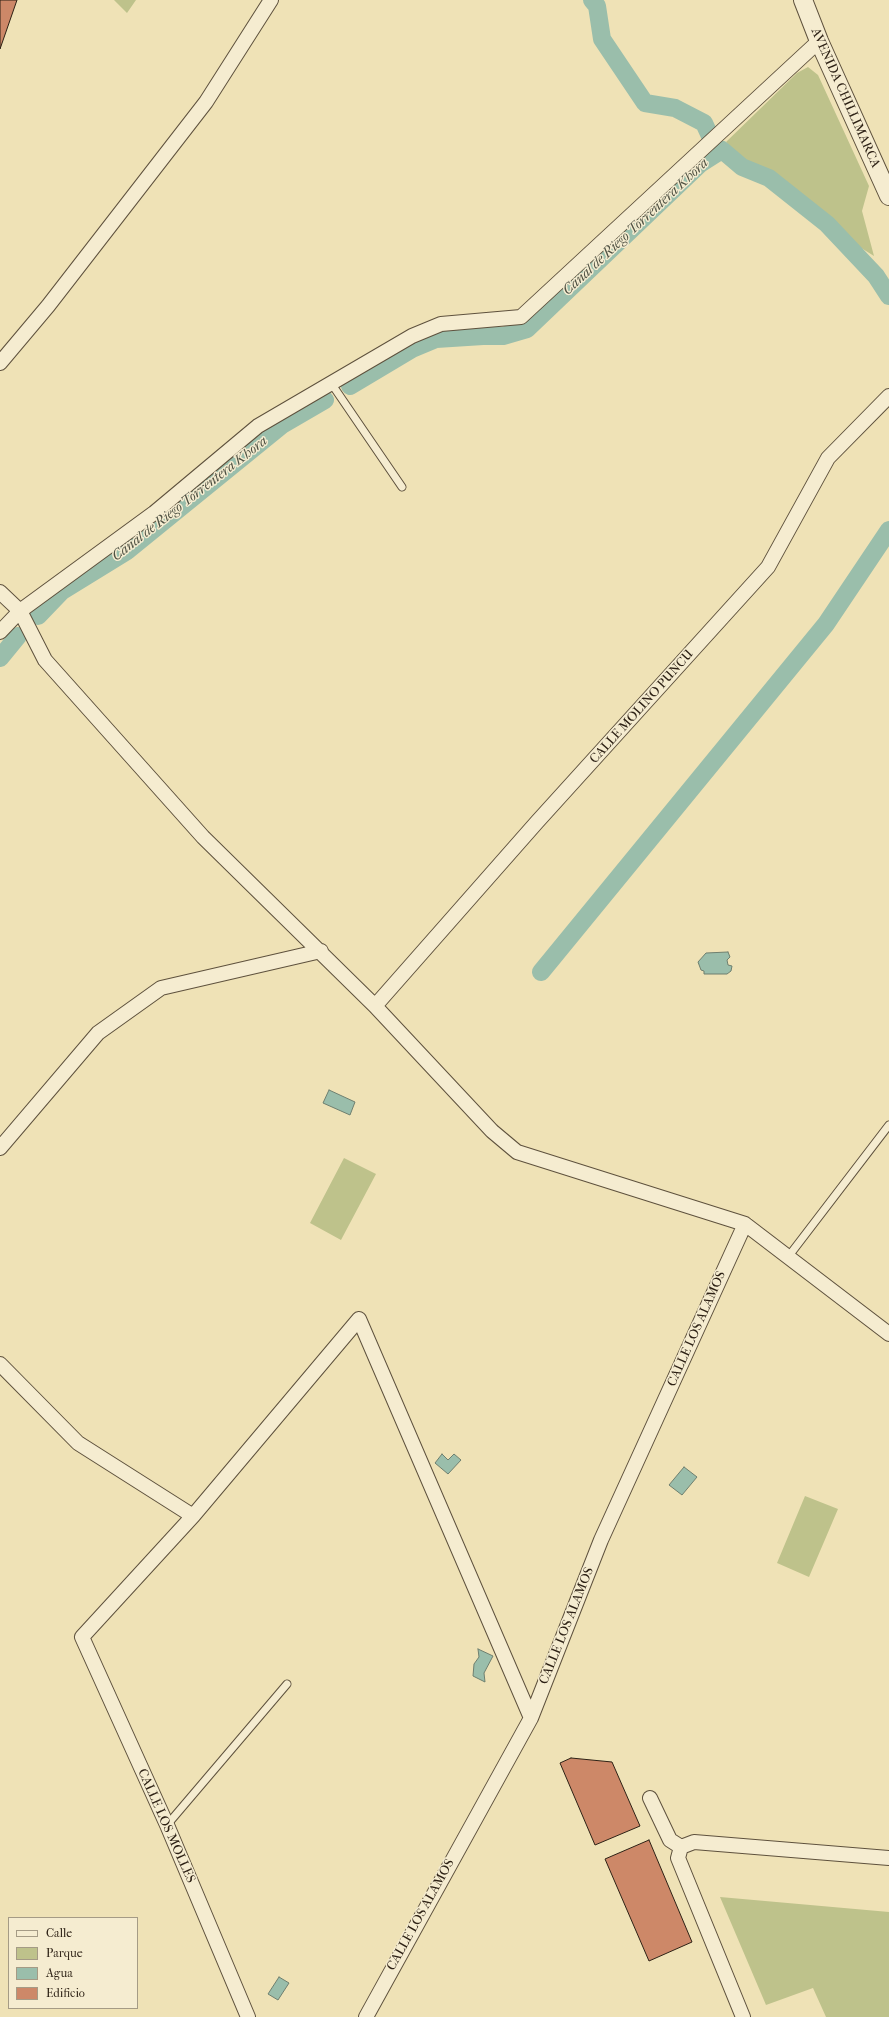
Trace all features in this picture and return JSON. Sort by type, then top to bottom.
[{"type":"street","points":[[0,363],[48,306],[206,102],[271,0]]},
{"type":"street","name":"AVENIDA CHILLIMARCA","points":[[803,0],[819,41],[889,196]]},
{"type":"street","points":[[0,632],[20,611],[154,513],[258,426],[412,336],[441,324],[521,317],[819,41]]},
{"type":"street","name":"CALLE MOLINO PUNCU","points":[[375,1006],[537,822],[768,568],[828,458],[889,396]]},
{"type":"street","points":[[0,592],[20,611],[44,660],[203,837],[321,951],[375,1006],[492,1131],[517,1152],[744,1224],[889,1334]]},
{"type":"street","points":[[0,1148],[98,1033],[161,988],[321,951]]},
{"type":"street","name":"CALLE LOS ALAMOS","points":[[366,2017],[531,1718],[601,1540],[744,1224]]},
{"type":"street","points":[[0,1364],[78,1443],[193,1516],[359,1319],[531,1718]]},
{"type":"street","name":"CALLE LOS MOLLES","points":[[193,1516],[82,1637],[167,1825],[248,2017]]},
{"type":"street","points":[[650,1798],[670,1840],[681,1847]]},
{"type":"street","points":[[681,1847],[694,1842],[889,1858]]},
{"type":"street","points":[[681,1847],[678,1858],[743,2017]]},
{"type":"lane","points":[[331,383],[402,487]]},
{"type":"lane","points":[[788,1257],[889,1125]]},
{"type":"lane","points":[[167,1825],[287,1684]]},
{"type":"green space","points":[[114,0],[136,0],[127,13]]},
{"type":"green space","points":[[808,67],[818,75],[869,186],[862,211],[874,256],[858,246],[829,218],[773,173],[742,159],[726,142],[797,73]]},
{"type":"green space","points":[[344,1158],[376,1174],[341,1240],[310,1223]]},
{"type":"green space","points":[[805,1496],[838,1509],[809,1577],[777,1563]]},
{"type":"green space","points":[[720,1897],[889,1912],[889,2017],[826,2017],[813,1988],[766,2005]]},
{"type":"water","points":[[728,952],[730,957],[727,960],[728,965],[732,966],[731,971],[727,974],[704,974],[704,971],[701,970],[698,962],[706,953]]},
{"type":"water","points":[[329,1090],[355,1102],[350,1115],[323,1103]]},
{"type":"water","points":[[442,1454],[448,1460],[454,1454],[461,1460],[448,1474],[435,1463]]},
{"type":"water","points":[[684,1467],[697,1477],[682,1495],[669,1485]]},
{"type":"water","points":[[478,1649],[493,1656],[484,1673],[485,1682],[473,1676],[474,1664],[479,1657]]},
{"type":"water","points":[[279,1977],[289,1983],[278,2000],[268,1994]]},
{"type":"building","points":[[0,0],[17,0],[0,49]]},
{"type":"building","points":[[571,1758],[612,1762],[640,1826],[595,1845],[560,1763]]},
{"type":"building","points":[[649,1840],[692,1942],[649,1961],[605,1859]]},
{"type":"waterway","name":"Canal de Riego Torrentera Khora","points":[[592,0],[597,6],[602,39],[645,103],[675,108],[704,123],[710,136]]},
{"type":"waterway","name":"Canal de Riego Torrentera Khora","points":[[350,386],[412,349],[436,339],[503,336],[527,329],[700,164],[722,150],[742,167],[769,178],[827,224],[876,276],[889,296]]},
{"type":"waterway","name":"Canal de Riego Torrentera Khora","points":[[38,616],[62,591],[127,551],[282,425],[325,400]]},
{"type":"waterway","points":[[541,972],[826,624],[889,530]]},
{"type":"waterway","name":"Canal de Riego Torrentera Khora","points":[[0,658],[18,636]]}]
